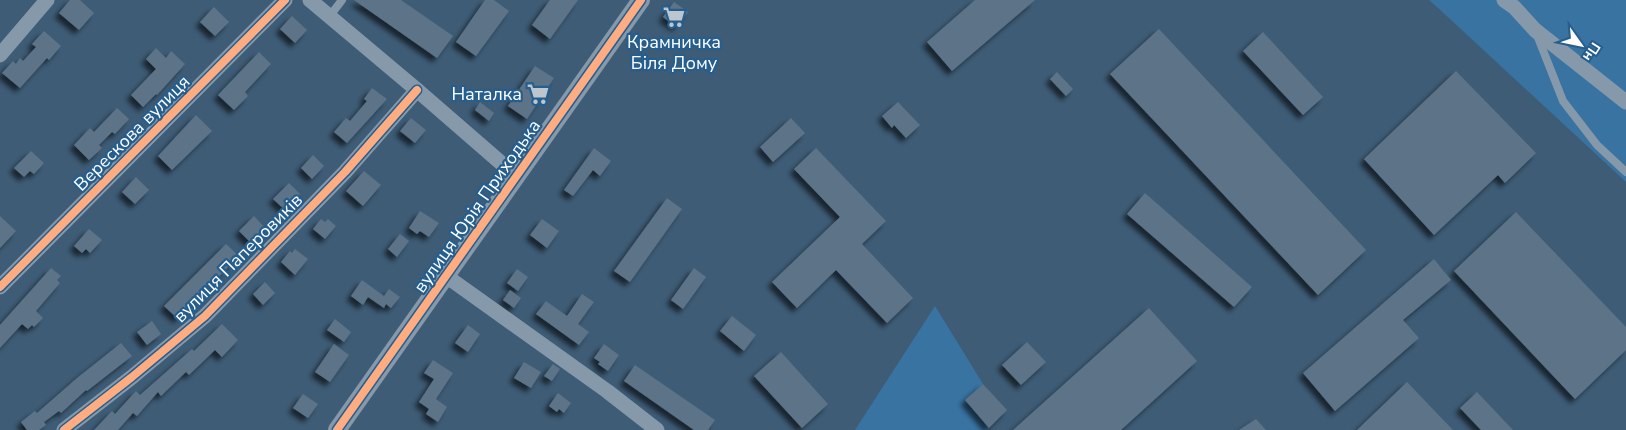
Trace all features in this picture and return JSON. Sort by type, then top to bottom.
[{"type":"street","points":[[0,55],[47,0]]},
{"type":"street","name":"Верескова вулиця","points":[[0,287],[285,0]]},
{"type":"street","points":[[310,0],[516,176]]},
{"type":"street","name":"вулиця Юрія Приходька","points":[[337,430],[641,0]]},
{"type":"street","points":[[1504,0],[1514,7],[1535,30],[1626,102]]},
{"type":"street","name":"вулиця Паперовиків","points":[[64,430],[132,377],[204,316],[345,172],[417,90]]},
{"type":"street","points":[[446,276],[607,391],[658,430]]},
{"type":"lane","points":[[329,16],[342,0]]},
{"type":"lane","points":[[1535,30],[1562,102],[1597,145],[1626,172]]},
{"type":"shaded area","points":[[1429,0],[1626,0],[1626,182],[1437,7]]},
{"type":"shaded area","points":[[935,306],[983,384],[965,400],[989,428],[987,430],[855,430]]},
{"type":"building","points":[[70,0],[80,0],[94,13],[79,30],[59,13]]},
{"type":"building","points":[[354,0],[401,0],[453,36],[437,58]]},
{"type":"building","points":[[485,0],[494,0],[509,11],[476,56],[456,42]]},
{"type":"building","points":[[550,0],[578,0],[550,39],[532,25]]},
{"type":"building","points":[[975,0],[1035,0],[952,71],[927,42]]},
{"type":"building","name":"Крамничка Біля Дому","points":[[674,2],[688,12],[676,27],[663,17]]},
{"type":"building","points":[[214,7],[229,22],[215,36],[200,22]]},
{"type":"building","points":[[292,16],[307,30],[295,43],[280,29]]},
{"type":"building","points":[[1159,29],[1366,250],[1318,295],[1110,74]]},
{"type":"building","points":[[44,31],[61,46],[49,60],[47,58],[20,88],[2,73],[13,61],[16,64],[20,58],[23,61],[36,47],[32,44]]},
{"type":"building","points":[[1263,32],[1323,97],[1303,115],[1243,51]]},
{"type":"building","points":[[156,48],[166,58],[171,51],[185,64],[157,95],[143,107],[131,95],[156,69],[146,59]]},
{"type":"building","points":[[259,52],[271,64],[245,92],[248,96],[234,110],[218,95]]},
{"type":"building","points":[[535,66],[554,78],[527,119],[508,106]]},
{"type":"building","points":[[1456,71],[1536,153],[1505,183],[1498,175],[1434,235],[1364,159]]},
{"type":"building","points":[[1057,72],[1073,89],[1066,96],[1050,79]]},
{"type":"building","points":[[372,88],[387,99],[347,143],[334,132],[346,118],[350,121],[367,101],[364,99]]},
{"type":"building","points":[[480,102],[494,113],[489,121],[475,110]]},
{"type":"building","points":[[898,102],[920,125],[906,138],[894,125],[892,128],[882,116]]},
{"type":"building","points":[[117,108],[129,119],[115,134],[112,132],[99,145],[102,148],[89,160],[74,145],[90,128],[94,132]]},
{"type":"building","points":[[196,115],[212,131],[172,170],[158,156]]},
{"type":"building","points":[[411,118],[426,130],[415,143],[400,131]]},
{"type":"building","points":[[791,118],[805,133],[773,162],[760,147]]},
{"type":"building","points":[[594,148],[611,161],[600,176],[593,170],[573,196],[564,190]]},
{"type":"building","points":[[816,148],[886,221],[862,244],[913,298],[887,323],[836,270],[797,308],[772,282],[840,217],[794,169]]},
{"type":"building","points":[[31,151],[44,163],[34,174],[30,171],[24,177],[14,168]]},
{"type":"building","points":[[313,155],[324,166],[312,179],[301,168]]},
{"type":"building","points":[[364,171],[381,185],[363,206],[346,191]]},
{"type":"building","points":[[136,177],[149,190],[135,204],[122,192]]},
{"type":"building","points":[[289,183],[300,194],[285,210],[273,199]]},
{"type":"building","points":[[1145,193],[1252,287],[1234,307],[1127,214]]},
{"type":"building","points":[[667,198],[682,209],[630,282],[614,271]]},
{"type":"building","points":[[420,211],[439,223],[429,237],[420,231],[417,234],[409,228]]},
{"type":"building","points":[[1516,212],[1626,327],[1626,350],[1575,399],[1454,271]]},
{"type":"building","points":[[0,216],[16,231],[0,248]]},
{"type":"building","points":[[254,216],[266,229],[251,243],[239,231]]},
{"type":"building","points":[[321,219],[325,222],[328,219],[336,226],[325,239],[313,229]]},
{"type":"building","points":[[542,219],[559,231],[547,248],[530,235]]},
{"type":"building","points":[[89,229],[102,240],[90,253],[86,249],[82,253],[74,246]]},
{"type":"building","points":[[400,234],[409,241],[397,257],[388,249]]},
{"type":"building","points":[[226,244],[239,256],[178,319],[164,306]]},
{"type":"building","points":[[295,249],[308,259],[295,275],[281,262],[290,251],[292,253]]},
{"type":"building","points":[[1434,259],[1451,280],[1403,320],[1419,338],[1335,411],[1303,373]]},
{"type":"building","points":[[51,268],[61,276],[57,280],[60,283],[36,311],[43,318],[34,327],[32,325],[28,329],[22,324],[0,348],[0,325]]},
{"type":"building","points":[[694,268],[706,277],[683,309],[671,300]]},
{"type":"building","points":[[517,269],[528,277],[518,291],[507,283]]},
{"type":"building","points":[[362,280],[384,296],[389,289],[400,297],[391,308],[386,304],[384,308],[368,297],[363,305],[351,296]]},
{"type":"building","points":[[265,282],[275,293],[263,305],[253,294]]},
{"type":"building","points":[[510,290],[521,298],[514,308],[503,300]]},
{"type":"building","points":[[582,294],[594,302],[578,324],[589,332],[579,345],[536,314],[546,301],[567,316]]},
{"type":"building","points":[[1149,308],[1197,361],[1121,430],[1013,430]]},
{"type":"building","points":[[732,316],[756,335],[744,351],[720,331]]},
{"type":"building","points":[[335,319],[351,332],[344,342],[327,330]]},
{"type":"building","points":[[152,321],[161,334],[147,345],[137,332]]},
{"type":"building","points":[[222,324],[238,340],[222,357],[215,350],[189,375],[186,372],[161,396],[158,392],[137,416],[133,413],[118,430],[94,430],[112,411],[115,414],[136,391],[140,395],[192,349],[194,351]]},
{"type":"building","points":[[468,325],[480,334],[468,352],[455,343]]},
{"type":"building","points":[[1027,342],[1046,362],[1021,385],[1002,365]]},
{"type":"building","points":[[121,343],[132,356],[86,390],[61,413],[59,411],[44,422],[46,425],[39,430],[27,430],[21,422],[35,411],[37,413]]},
{"type":"building","points":[[334,344],[349,355],[330,382],[315,372]]},
{"type":"building","points":[[604,344],[619,355],[608,371],[598,364],[600,362],[594,358]]},
{"type":"building","points":[[781,352],[828,404],[802,428],[754,376]]},
{"type":"building","points":[[433,360],[453,373],[436,399],[447,407],[438,422],[426,414],[429,409],[419,402],[434,379],[424,373]]},
{"type":"building","points":[[524,362],[541,372],[531,388],[514,378]]},
{"type":"building","points":[[553,364],[560,369],[552,381],[544,376]]},
{"type":"building","points":[[635,365],[715,420],[708,430],[694,430],[624,381]]},
{"type":"building","points":[[1407,382],[1453,430],[1357,430]]},
{"type":"building","points":[[983,384],[1007,410],[989,428],[965,400]]},
{"type":"building","points":[[1477,392],[1513,430],[1481,430],[1460,408]]},
{"type":"building","points":[[558,393],[571,403],[564,413],[559,409],[557,412],[549,406]]},
{"type":"building","points":[[303,394],[318,404],[308,418],[293,408]]},
{"type":"building","points":[[1256,419],[1266,430],[1239,430]]},
{"type":"cycle path","points":[[0,287],[285,0]]},
{"type":"cycle path","points":[[337,430],[641,0]]},
{"type":"cycle path","points":[[64,430],[132,377],[205,316],[345,172],[417,90]]},
{"type":"place","name":"Крамничка Біля Дому","points":[[674,17]]},
{"type":"place","name":"Наталка","points":[[538,94]]}]
